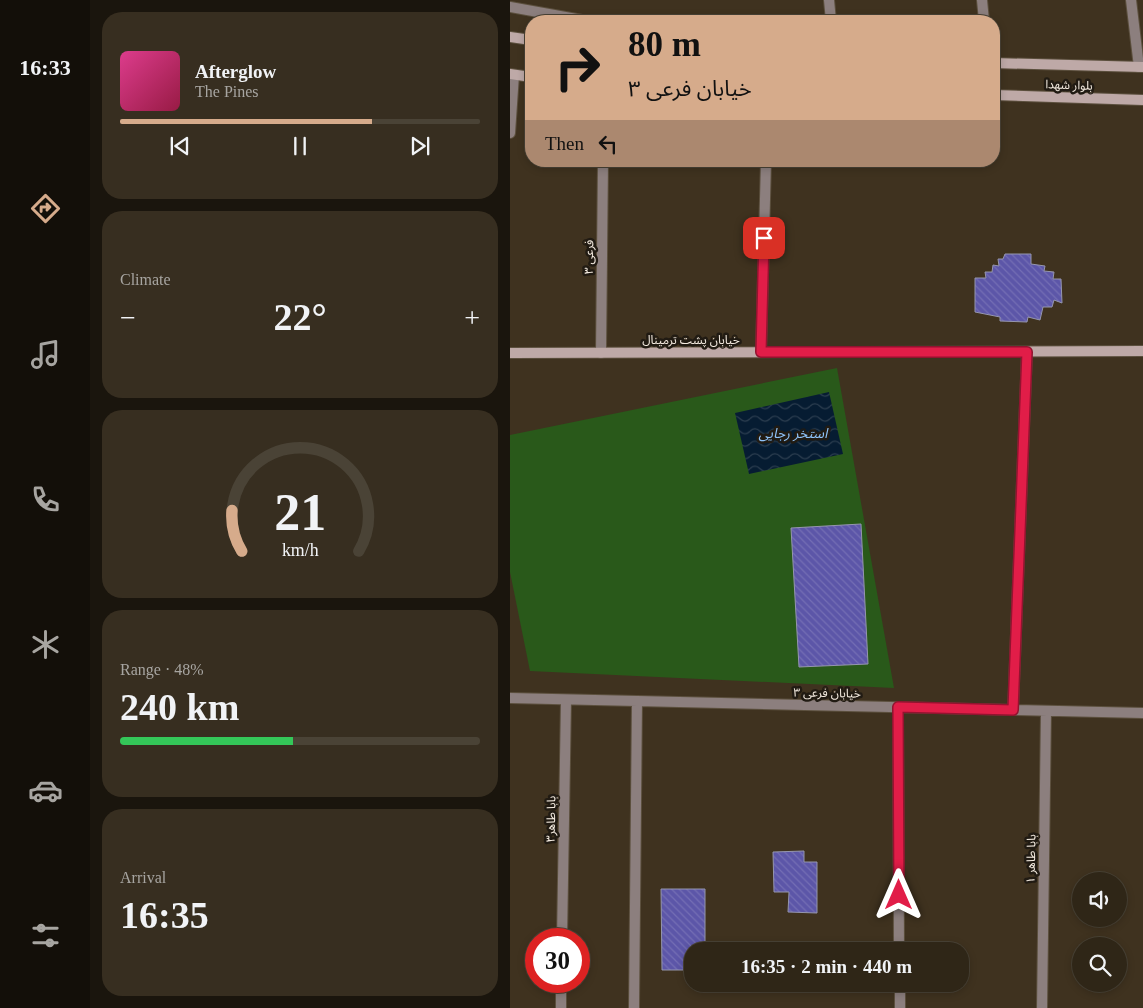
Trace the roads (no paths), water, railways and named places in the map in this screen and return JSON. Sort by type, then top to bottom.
[{"type":"street","points":[[828,0],[830,15]]},
{"type":"street","points":[[982,0],[983,15]]},
{"type":"street","points":[[1131,0],[1141,67]]},
{"type":"street","points":[[510,7],[554,15]]},
{"type":"street","points":[[510,37],[525,39]]},
{"type":"street","name":"بلوار شهدا","points":[[1000,63],[1141,67]]},
{"type":"street","points":[[510,133],[512,75],[525,76]]},
{"type":"street","name":"بلوار شهدا","points":[[1000,94],[1143,100]]},
{"type":"street","name":"۳ فرعی","points":[[601,353],[603,167]]},
{"type":"street","points":[[761,352],[766,167]]},
{"type":"street","name":"خیابان پشت ترمینال","points":[[510,353],[1143,351]]},
{"type":"street","points":[[1013,710],[1027,352]]},
{"type":"street","name":"خیابان فرعی ۳","points":[[510,698],[1143,713]]},
{"type":"street","name":"بابا طاهر۳","points":[[562,928],[566,700]]},
{"type":"street","points":[[634,1008],[636,701]]},
{"type":"street","points":[[898,707],[899,942]]},
{"type":"street","name":"بابا طاهر ۱","points":[[1042,1008],[1046,711]]},
{"type":"street","points":[[900,992],[900,1008]]},
{"type":"street","points":[[561,993],[561,1008]]},
{"type":"water","name":"استخر رجایی","points":[[829,392],[843,454],[749,474],[735,413]]}]
